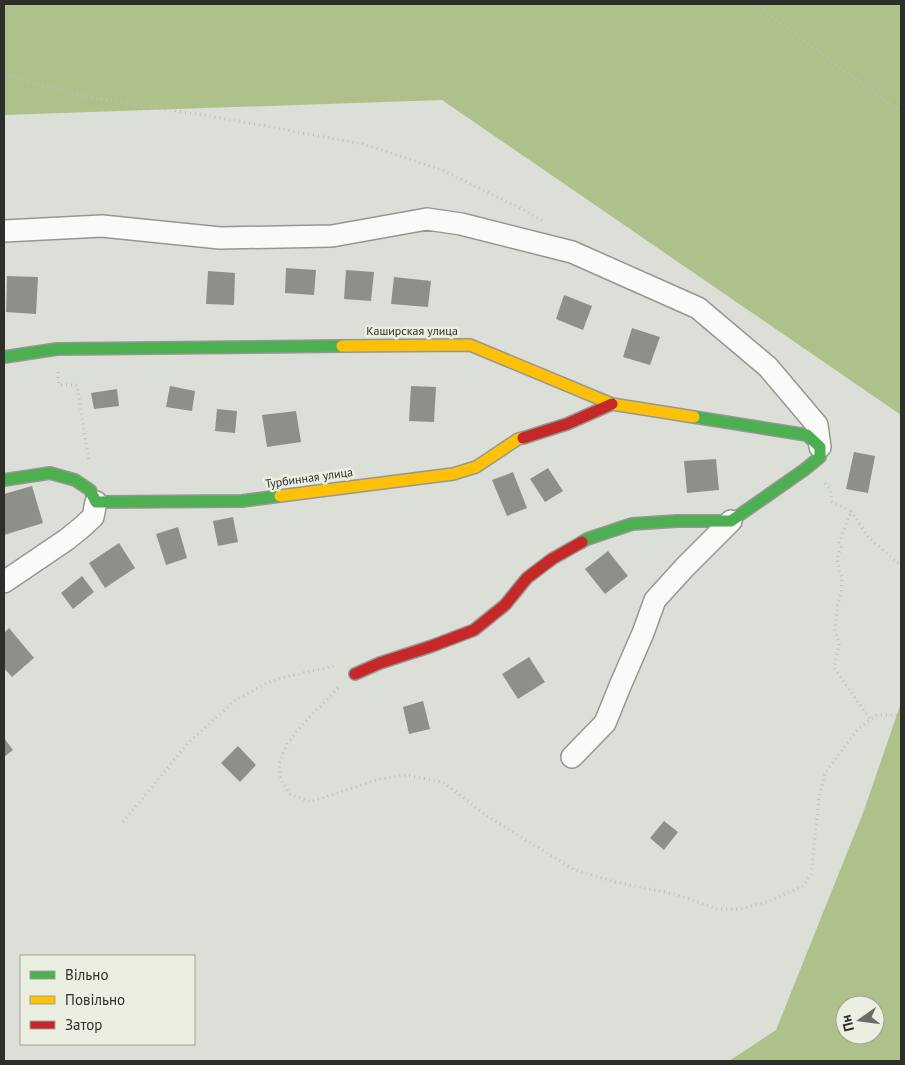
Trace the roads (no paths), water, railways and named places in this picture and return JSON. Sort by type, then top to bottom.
[{"type":"street","points":[[4,231],[102,226],[220,238],[332,236],[427,219],[461,224],[572,252],[698,308],[768,367],[817,425],[814,441],[820,457],[731,521],[655,600],[644,633],[605,723],[572,757]]},
{"type":"street","name":"Каширская улица","points":[[4,357],[57,349],[470,344],[612,404],[814,441]]},
{"type":"street","name":"Турбинная улица","points":[[96,502],[242,501],[453,474],[476,467],[518,439],[567,424],[612,404]]},
{"type":"street","points":[[4,480],[50,473],[75,480],[90,490],[96,502],[93,517],[81,528],[4,582]]},
{"type":"street","points":[[355,674],[380,663],[474,630],[505,605],[527,578],[552,559],[587,539],[632,524],[677,521],[731,521]]}]
